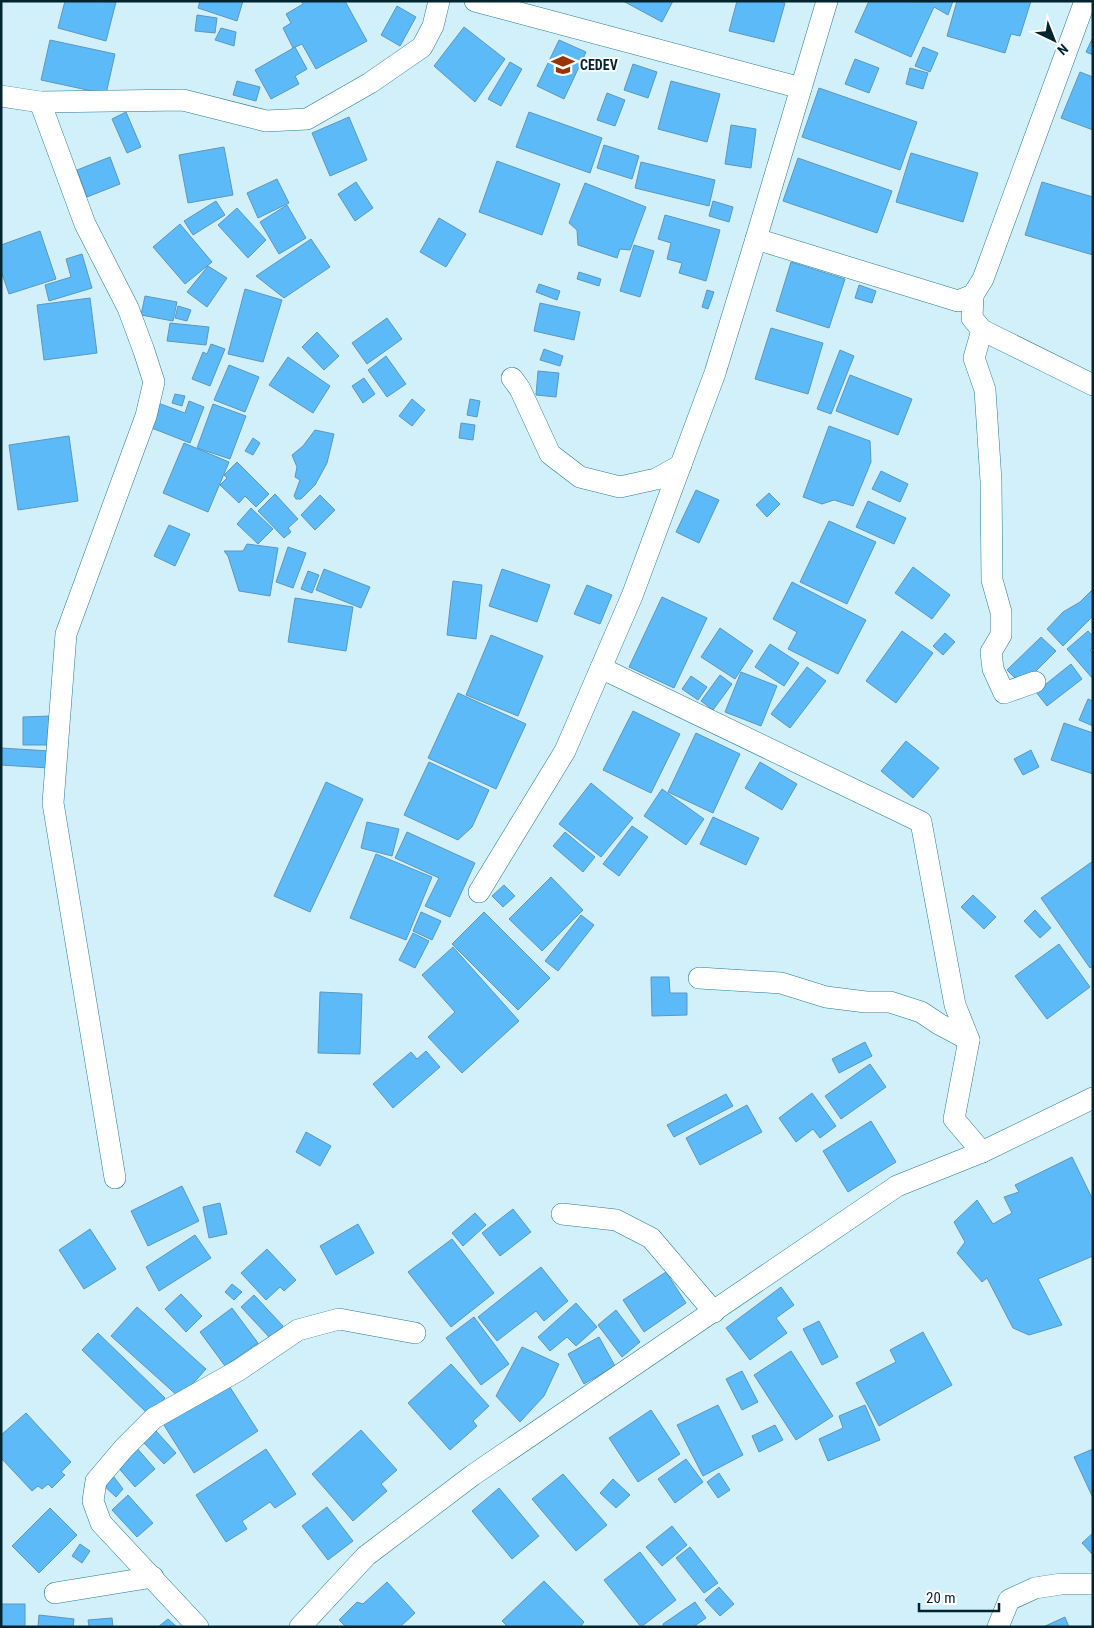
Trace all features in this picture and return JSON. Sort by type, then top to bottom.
[{"type":"street","points":[[1,96],[40,102],[183,100],[266,120],[307,119],[370,83],[422,47],[433,26],[439,1]]},
{"type":"street","points":[[475,1],[801,88]]},
{"type":"street","points":[[479,892],[565,751],[632,596],[715,373],[826,1]]},
{"type":"street","points":[[1085,1],[983,279],[973,295],[972,318],[982,330],[1093,385]]},
{"type":"street","points":[[40,102],[85,224],[128,308],[154,382],[146,416],[66,634],[53,803],[115,1178]]},
{"type":"street","points":[[756,239],[958,301],[973,295]]},
{"type":"street","points":[[982,330],[974,358],[985,390],[991,481],[992,580],[1001,612],[1001,635],[992,652],[993,669],[1004,693],[1035,682]]},
{"type":"street","points":[[512,378],[520,389],[550,454],[580,477],[620,487],[656,479],[681,465]]},
{"type":"street","points":[[601,668],[800,762],[921,822],[955,1005],[970,1040],[954,1119],[982,1152]]},
{"type":"street","points":[[699,978],[781,983],[826,997],[866,1002],[890,1002],[921,1012],[970,1040]]},
{"type":"street","points":[[300,1627],[366,1556],[473,1475],[898,1186],[982,1152],[1093,1098]]},
{"type":"street","points":[[562,1214],[616,1220],[651,1238],[714,1312]]},
{"type":"street","points":[[198,1627],[101,1523],[93,1501],[96,1481],[124,1448],[154,1418],[239,1370],[298,1330],[339,1319],[415,1333]]},
{"type":"street","points":[[56,1592],[153,1577]]},
{"type":"street","points":[[998,1627],[1009,1600],[1035,1588],[1061,1584],[1093,1584]]},
{"type":"building","points":[[65,1],[116,2],[106,41],[58,28]]},
{"type":"building","points":[[200,1],[243,1],[237,21],[198,8]]},
{"type":"building","points":[[301,1],[345,1],[367,41],[316,69],[302,44],[293,48],[283,28],[291,23],[286,14],[303,4]]},
{"type":"building","points":[[623,1],[673,1],[662,22]]},
{"type":"building","points":[[737,1],[778,1],[785,3],[774,42],[729,31]]},
{"type":"building","points":[[869,1],[953,1],[948,15],[934,7],[911,57],[855,32]]},
{"type":"building","points":[[957,1],[1031,1],[1020,36],[1011,34],[1005,53],[947,36]]},
{"type":"building","points":[[397,6],[416,17],[400,46],[381,35]]},
{"type":"building","points":[[197,15],[217,18],[215,33],[195,31]]},
{"type":"building","points":[[464,27],[505,59],[475,102],[434,66]]},
{"type":"building","points":[[221,28],[236,32],[234,46],[215,40]]},
{"type":"building","points":[[1093,37],[1093,55],[1086,52]]},
{"type":"building","points":[[50,40],[115,54],[106,94],[41,80]]},
{"type":"building","points":[[559,40],[586,52],[564,99],[537,86]]},
{"type":"building","points":[[295,47],[307,69],[295,76],[299,84],[271,99],[255,70]]},
{"type":"building","points":[[923,47],[938,53],[930,72],[915,66]]},
{"type":"building","points":[[855,59],[879,68],[869,93],[845,84]]},
{"type":"building","points":[[510,62],[522,69],[501,106],[488,99]]},
{"type":"building","points":[[633,64],[657,72],[648,98],[624,90]]},
{"type":"building","points":[[910,68],[928,73],[923,89],[906,84]]},
{"type":"building","points":[[1080,72],[1093,77],[1093,130],[1061,118]]},
{"type":"building","points":[[237,81],[260,87],[256,101],[233,95]]},
{"type":"building","points":[[671,81],[720,94],[707,142],[658,129]]},
{"type":"building","points":[[819,88],[917,122],[900,170],[802,137]]},
{"type":"building","points":[[607,93],[625,100],[615,126],[597,120]]},
{"type":"building","points":[[126,112],[141,147],[127,153],[112,119]]},
{"type":"building","points":[[529,112],[602,138],[590,173],[516,147]]},
{"type":"building","points":[[349,117],[367,160],[330,176],[312,133]]},
{"type":"building","points":[[731,125],[756,129],[751,168],[725,164]]},
{"type":"building","points":[[604,145],[639,156],[632,179],[597,168]]},
{"type":"building","points":[[224,147],[233,195],[188,203],[179,155]]},
{"type":"building","points":[[911,153],[978,173],[963,222],[896,202]]},
{"type":"building","points":[[110,157],[120,184],[87,197],[77,170]]},
{"type":"building","points":[[798,158],[892,191],[877,233],[783,201]]},
{"type":"building","points":[[497,161],[560,184],[542,235],[479,212]]},
{"type":"building","points":[[641,162],[715,180],[709,206],[635,188]]},
{"type":"building","points":[[277,179],[289,203],[258,218],[247,193]]},
{"type":"building","points":[[356,182],[373,208],[355,221],[338,194]]},
{"type":"building","points":[[1042,182],[1093,197],[1093,255],[1025,235]]},
{"type":"building","points":[[585,183],[646,207],[630,250],[620,249],[617,258],[578,245],[577,230],[569,223]]},
{"type":"building","points":[[216,201],[225,215],[193,235],[184,221]]},
{"type":"building","points":[[713,201],[733,207],[729,222],[709,216]]},
{"type":"building","points":[[287,205],[306,238],[279,254],[260,222]]},
{"type":"building","points":[[237,208],[266,240],[248,258],[218,225]]},
{"type":"building","points":[[665,215],[720,230],[706,281],[679,273],[682,263],[667,259],[671,243],[658,239]]},
{"type":"building","points":[[439,218],[466,234],[446,267],[420,252]]},
{"type":"building","points":[[180,224],[212,262],[185,284],[153,247]]},
{"type":"building","points":[[40,231],[56,279],[9,294],[1,271],[1,245]]},
{"type":"building","points":[[311,239],[330,267],[284,298],[256,276]]},
{"type":"building","points":[[634,245],[654,251],[640,297],[620,291]]},
{"type":"building","points":[[82,254],[92,288],[49,301],[45,285],[71,277],[66,259]]},
{"type":"building","points":[[791,262],[845,279],[829,328],[776,311]]},
{"type":"building","points":[[208,266],[227,278],[207,307],[187,292]]},
{"type":"building","points":[[579,272],[601,279],[599,286],[577,279]]},
{"type":"building","points":[[539,284],[560,291],[557,300],[536,292]]},
{"type":"building","points":[[859,285],[876,291],[872,303],[855,298]]},
{"type":"building","points":[[245,289],[282,300],[263,362],[228,354]]},
{"type":"building","points":[[707,290],[714,292],[708,309],[702,307]]},
{"type":"building","points":[[145,296],[177,302],[173,321],[141,315]]},
{"type":"building","points":[[90,298],[97,353],[44,360],[37,305]]},
{"type":"building","points":[[540,303],[580,312],[574,340],[534,331]]},
{"type":"building","points":[[178,306],[191,310],[187,321],[175,318]]},
{"type":"building","points":[[387,318],[402,339],[367,364],[352,343]]},
{"type":"building","points":[[170,323],[209,327],[206,345],[167,341]]},
{"type":"building","points":[[771,328],[823,343],[808,394],[755,379]]},
{"type":"building","points":[[317,332],[339,356],[324,370],[302,347]]},
{"type":"building","points":[[211,344],[225,349],[210,386],[192,379],[203,352],[207,354]]},
{"type":"building","points":[[544,349],[563,356],[560,366],[540,360]]},
{"type":"building","points":[[840,350],[854,356],[831,414],[817,409]]},
{"type":"building","points":[[386,356],[406,384],[387,397],[368,370]]},
{"type":"building","points":[[288,357],[330,386],[313,413],[269,385]]},
{"type":"building","points":[[229,365],[259,377],[245,412],[214,400]]},
{"type":"building","points":[[538,371],[559,373],[556,397],[536,395]]},
{"type":"building","points":[[850,375],[912,399],[898,435],[836,411]]},
{"type":"building","points":[[364,378],[375,394],[363,403],[352,386]]},
{"type":"building","points":[[175,394],[185,396],[182,406],[172,403]]},
{"type":"building","points":[[412,399],[425,410],[412,426],[399,416]]},
{"type":"building","points":[[470,399],[480,401],[477,417],[467,415]]},
{"type":"building","points":[[189,401],[204,407],[190,443],[149,427],[158,403],[185,413]]},
{"type":"building","points":[[213,404],[246,416],[230,459],[197,448]]},
{"type":"building","points":[[461,423],[475,425],[473,440],[459,438]]},
{"type":"building","points":[[829,426],[870,441],[871,462],[853,506],[834,500],[822,504],[803,497]]},
{"type":"building","points":[[315,430],[334,434],[327,463],[315,485],[301,499],[296,499],[294,496],[300,480],[295,477],[297,467],[292,455],[303,446]]},
{"type":"building","points":[[69,436],[78,501],[18,510],[9,445]]},
{"type":"building","points":[[253,438],[260,443],[253,455],[245,451]]},
{"type":"building","points":[[184,443],[229,462],[208,512],[163,493]]},
{"type":"building","points":[[237,462],[269,494],[256,507],[245,496],[239,503],[220,485],[227,478],[224,475]]},
{"type":"building","points":[[881,471],[908,484],[900,502],[872,489]]},
{"type":"building","points":[[696,490],[719,500],[699,543],[676,532]]},
{"type":"building","points":[[769,493],[780,504],[767,517],[756,505]]},
{"type":"building","points":[[275,494],[298,519],[288,528],[291,532],[284,538],[258,511]]},
{"type":"building","points":[[320,495],[335,510],[315,530],[301,515]]},
{"type":"building","points":[[868,501],[906,518],[894,544],[856,527]]},
{"type":"building","points":[[251,508],[273,529],[258,544],[237,524]]},
{"type":"building","points":[[829,521],[876,542],[847,604],[800,582]]},
{"type":"building","points":[[169,525],[190,534],[175,566],[154,556]]},
{"type":"building","points":[[247,544],[278,548],[270,596],[239,591],[228,556],[224,551],[243,551]]},
{"type":"building","points":[[288,547],[306,553],[293,588],[276,582]]},
{"type":"building","points":[[913,567],[950,595],[932,619],[895,593]]},
{"type":"building","points":[[324,569],[370,587],[361,608],[316,590]]},
{"type":"building","points":[[502,569],[550,585],[537,622],[489,606]]},
{"type":"building","points":[[308,571],[319,575],[312,593],[301,589]]},
{"type":"building","points":[[453,581],[482,585],[476,639],[447,635]]},
{"type":"building","points":[[792,582],[866,620],[838,674],[788,649],[797,632],[773,619]]},
{"type":"building","points":[[587,585],[612,595],[600,624],[574,614]]},
{"type":"building","points":[[1093,589],[1093,616],[1063,646],[1047,629],[1063,612],[1080,602]]},
{"type":"building","points":[[662,597],[707,618],[674,688],[629,667]]},
{"type":"building","points":[[295,598],[353,607],[346,651],[288,642]]},
{"type":"building","points":[[720,628],[753,651],[735,679],[701,657]]},
{"type":"building","points":[[902,631],[933,653],[896,703],[866,681]]},
{"type":"building","points":[[1088,631],[1093,636],[1093,648],[1090,650],[1093,653],[1093,679],[1067,649]]},
{"type":"building","points":[[945,633],[955,642],[943,655],[933,646]]},
{"type":"building","points":[[491,635],[543,656],[518,716],[466,695]]},
{"type":"building","points":[[1041,637],[1056,651],[1022,685],[1007,670]]},
{"type":"building","points":[[770,644],[799,663],[784,686],[755,667]]},
{"type":"building","points":[[1071,664],[1082,679],[1047,706],[1036,692]]},
{"type":"building","points":[[807,667],[826,681],[790,728],[771,714]]},
{"type":"building","points":[[741,672],[777,686],[761,726],[725,712]]},
{"type":"building","points":[[720,675],[732,684],[713,710],[701,701]]},
{"type":"building","points":[[691,676],[707,687],[698,700],[682,689]]},
{"type":"building","points":[[458,693],[526,724],[496,789],[428,758]]},
{"type":"building","points":[[1088,699],[1093,701],[1093,726],[1079,720]]},
{"type":"building","points":[[633,711],[680,734],[651,793],[603,770]]},
{"type":"building","points":[[50,716],[50,745],[23,745],[23,717]]},
{"type":"building","points":[[1064,723],[1093,733],[1093,774],[1051,760]]},
{"type":"building","points":[[696,733],[740,754],[713,813],[668,792]]},
{"type":"building","points":[[906,741],[939,768],[913,798],[881,771]]},
{"type":"building","points":[[1,748],[50,751],[49,768],[1,765]]},
{"type":"building","points":[[1031,750],[1039,767],[1023,775],[1014,759]]},
{"type":"building","points":[[429,762],[489,790],[472,827],[458,840],[404,815]]},
{"type":"building","points":[[760,762],[797,784],[782,810],[745,788]]},
{"type":"building","points":[[326,782],[363,799],[310,912],[274,896]]},
{"type":"building","points":[[591,783],[633,818],[601,857],[559,824]]},
{"type":"building","points":[[662,789],[704,819],[686,845],[644,816]]},
{"type":"building","points":[[713,817],[759,838],[746,865],[700,844]]},
{"type":"building","points":[[367,822],[399,829],[392,856],[361,848]]},
{"type":"building","points":[[632,826],[648,837],[619,876],[603,864]]},
{"type":"building","points":[[407,832],[475,863],[450,917],[425,906],[439,878],[395,858]]},
{"type":"building","points":[[565,832],[595,857],[583,872],[553,846]]},
{"type":"building","points":[[376,854],[432,877],[406,940],[350,918]]},
{"type":"building","points":[[1093,861],[1093,966],[1090,968],[1041,898]]},
{"type":"building","points":[[551,877],[583,910],[542,951],[509,919]]},
{"type":"building","points":[[504,885],[515,896],[503,907],[492,896]]},
{"type":"building","points":[[973,895],[996,917],[984,929],[961,907]]},
{"type":"building","points":[[1035,910],[1051,928],[1040,938],[1024,921]]},
{"type":"building","points":[[421,912],[441,921],[432,940],[413,931]]},
{"type":"building","points":[[484,912],[550,978],[518,1010],[452,944]]},
{"type":"building","points":[[581,915],[594,925],[558,971],[545,961]]},
{"type":"building","points":[[413,933],[429,941],[415,968],[399,960]]},
{"type":"building","points":[[1059,944],[1090,987],[1047,1019],[1015,976]]},
{"type":"building","points":[[453,947],[519,1021],[462,1073],[428,1037],[455,1012],[422,975]]},
{"type":"building","points":[[651,977],[669,977],[670,993],[687,993],[687,1015],[652,1016]]},
{"type":"building","points":[[320,992],[362,994],[360,1054],[318,1053]]},
{"type":"building","points":[[865,1042],[872,1056],[839,1073],[832,1059]]},
{"type":"building","points":[[426,1051],[440,1067],[393,1108],[373,1084],[411,1052],[417,1059]]},
{"type":"building","points":[[870,1064],[886,1087],[841,1119],[825,1096]]},
{"type":"building","points":[[812,1093],[836,1126],[820,1138],[813,1129],[796,1142],[779,1118]]},
{"type":"building","points":[[726,1094],[733,1106],[674,1137],[667,1125]]},
{"type":"building","points":[[747,1105],[762,1132],[700,1165],[686,1138]]},
{"type":"building","points":[[871,1121],[896,1162],[848,1192],[823,1151]]},
{"type":"building","points":[[306,1132],[331,1146],[320,1166],[296,1152]]},
{"type":"building","points":[[1072,1157],[1093,1200],[1093,1256],[1038,1279],[1062,1325],[1029,1335],[1013,1328],[987,1278],[982,1282],[957,1253],[965,1242],[954,1222],[977,1200],[993,1224],[1012,1213],[1004,1197],[1019,1192],[1015,1185]]},
{"type":"building","points":[[182,1186],[199,1221],[148,1246],[131,1211]]},
{"type":"building","points":[[220,1203],[227,1234],[209,1238],[203,1207]]},
{"type":"building","points":[[513,1209],[531,1232],[500,1256],[482,1233]]},
{"type":"building","points":[[475,1213],[486,1225],[463,1246],[452,1233]]},
{"type":"building","points":[[358,1224],[374,1253],[336,1275],[320,1246]]},
{"type":"building","points":[[90,1229],[116,1269],[84,1289],[59,1250]]},
{"type":"building","points":[[195,1235],[211,1258],[159,1291],[146,1267]]},
{"type":"building","points":[[452,1239],[494,1293],[451,1327],[408,1272]]},
{"type":"building","points":[[267,1249],[296,1280],[284,1291],[280,1287],[266,1300],[241,1273]]},
{"type":"building","points":[[541,1267],[568,1301],[544,1321],[536,1311],[497,1341],[478,1317]]},
{"type":"building","points":[[666,1272],[686,1303],[644,1332],[623,1300]]},
{"type":"building","points":[[232,1284],[242,1292],[234,1300],[225,1292]]},
{"type":"building","points":[[781,1287],[794,1305],[776,1318],[787,1333],[750,1360],[726,1328]]},
{"type":"building","points":[[181,1294],[202,1316],[186,1332],[165,1309]]},
{"type":"building","points":[[254,1295],[283,1326],[270,1338],[241,1307]]},
{"type":"building","points":[[576,1303],[597,1327],[576,1346],[567,1337],[550,1351],[538,1337]]},
{"type":"building","points":[[137,1307],[206,1369],[180,1398],[111,1336]]},
{"type":"building","points":[[232,1308],[258,1343],[225,1366],[200,1332]]},
{"type":"building","points":[[616,1310],[640,1342],[622,1357],[598,1325]]},
{"type":"building","points":[[474,1317],[509,1364],[481,1385],[446,1338]]},
{"type":"building","points":[[819,1321],[838,1357],[822,1365],[803,1329]]},
{"type":"building","points":[[923,1332],[952,1385],[879,1426],[856,1383],[896,1362],[890,1350]]},
{"type":"building","points":[[98,1333],[165,1398],[149,1415],[82,1350]]},
{"type":"building","points":[[599,1337],[615,1366],[584,1384],[568,1354]]},
{"type":"building","points":[[522,1347],[559,1364],[544,1396],[520,1422],[496,1396]]},
{"type":"building","points":[[791,1351],[833,1416],[796,1440],[754,1375]]},
{"type":"building","points":[[451,1364],[489,1406],[473,1421],[477,1426],[450,1450],[408,1403]]},
{"type":"building","points":[[742,1371],[758,1402],[742,1410],[726,1379]]},
{"type":"building","points":[[226,1381],[258,1431],[194,1473],[162,1422]]},
{"type":"building","points":[[718,1405],[743,1455],[703,1476],[677,1425]]},
{"type":"building","points":[[865,1405],[880,1440],[828,1461],[819,1439],[843,1428],[839,1416]]},
{"type":"building","points":[[651,1410],[680,1454],[638,1482],[609,1438]]},
{"type":"building","points":[[26,1413],[71,1462],[61,1472],[65,1475],[52,1488],[48,1484],[42,1489],[38,1486],[32,1491],[1,1458],[1,1435]]},
{"type":"building","points":[[775,1425],[783,1440],[759,1452],[752,1436]]},
{"type":"building","points":[[361,1430],[397,1470],[381,1484],[387,1491],[353,1521],[312,1474]]},
{"type":"building","points":[[156,1431],[176,1453],[164,1464],[144,1443]]},
{"type":"building","points":[[136,1447],[155,1469],[135,1487],[116,1465]]},
{"type":"building","points":[[266,1449],[296,1494],[275,1508],[270,1502],[242,1521],[247,1529],[226,1542],[196,1495]]},
{"type":"building","points":[[1093,1449],[1093,1498],[1074,1457]]},
{"type":"building","points":[[686,1459],[703,1482],[675,1503],[658,1479]]},
{"type":"building","points":[[111,1473],[123,1489],[116,1497],[102,1484]]},
{"type":"building","points":[[719,1473],[730,1490],[718,1498],[707,1482]]},
{"type":"building","points":[[563,1474],[607,1525],[576,1551],[532,1499]]},
{"type":"building","points":[[613,1479],[630,1495],[616,1508],[600,1493]]},
{"type":"building","points":[[499,1488],[539,1536],[512,1559],[472,1511]]},
{"type":"building","points":[[128,1495],[153,1523],[137,1537],[112,1510]]},
{"type":"building","points":[[327,1507],[353,1541],[328,1560],[302,1526]]},
{"type":"building","points":[[50,1508],[77,1535],[39,1573],[12,1546]]},
{"type":"building","points":[[672,1526],[687,1545],[662,1566],[646,1547]]},
{"type":"building","points":[[1093,1533],[1093,1555],[1082,1543]]},
{"type":"building","points":[[80,1544],[90,1551],[82,1563],[72,1556]]},
{"type":"building","points":[[690,1547],[718,1583],[704,1593],[676,1558]]},
{"type":"building","points":[[640,1552],[676,1600],[641,1627],[604,1580]]},
{"type":"building","points":[[544,1581],[584,1622],[580,1627],[508,1627],[502,1621]]},
{"type":"building","points":[[387,1582],[415,1613],[400,1627],[346,1627],[339,1620],[357,1602],[363,1604]]},
{"type":"building","points":[[719,1587],[734,1604],[720,1616],[705,1600]]},
{"type":"building","points":[[695,1602],[706,1618],[693,1627],[664,1627],[663,1624]]},
{"type":"building","points":[[1,1604],[25,1604],[25,1627],[1,1627]]},
{"type":"building","points":[[39,1615],[74,1619],[73,1627],[38,1627]]},
{"type":"building","points":[[1065,1617],[1069,1627],[1043,1627]]},
{"type":"building","points":[[112,1618],[113,1627],[89,1627],[88,1620]]},
{"type":"building","points":[[168,1619],[177,1627],[158,1627]]},
{"type":"place","name":"CEDEV","points":[[563,65]]}]
